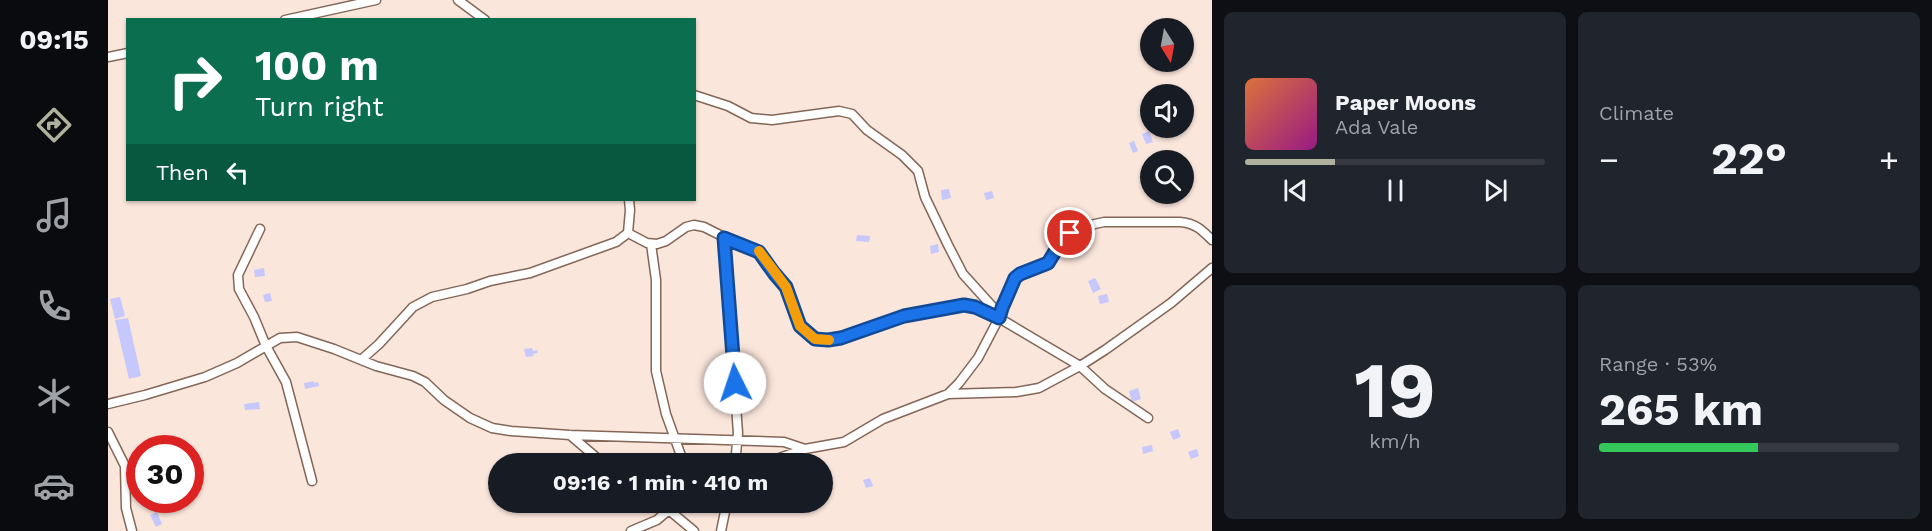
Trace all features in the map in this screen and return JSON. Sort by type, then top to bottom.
[{"type":"street","points":[[294,18],[376,0]]},
{"type":"street","points":[[458,0],[482,18]]},
{"type":"street","points":[[108,57],[126,53]]},
{"type":"street","points":[[696,96],[728,106],[751,118],[772,120],[839,111],[852,114],[867,130],[902,155],[918,171],[925,197],[963,274],[999,316]]},
{"type":"street","points":[[361,360],[413,307],[432,297],[530,273],[616,242],[628,233],[629,201]]},
{"type":"street","points":[[948,394],[978,358],[999,316],[1011,282],[1020,274],[1048,263],[1059,245],[1070,233],[1081,226],[1104,222],[1190,222],[1198,226],[1212,240]]},
{"type":"street","points":[[628,233],[651,244],[666,241],[686,227],[694,225],[714,231],[724,238],[759,252],[786,287],[800,326],[815,339],[841,338],[904,316],[964,305],[975,307],[999,316],[1080,366],[1105,389],[1148,418]]},
{"type":"street","points":[[260,228],[238,275],[237,282],[266,346],[286,382],[312,481]]},
{"type":"street","points":[[724,238],[737,440],[736,453]]},
{"type":"street","points":[[651,244],[656,280],[656,372],[662,400],[679,453]]},
{"type":"street","points":[[794,453],[844,442],[883,419],[948,394],[1016,392],[1039,388],[1080,366],[1171,303],[1212,268]]},
{"type":"street","points":[[108,404],[205,377],[237,363],[280,338],[297,337],[376,366],[420,379],[444,400],[481,425],[511,431],[570,435],[784,442],[805,449]]},
{"type":"street","points":[[108,432],[125,466],[126,508],[132,531]]},
{"type":"street","points":[[570,435],[591,453]]},
{"type":"street","points":[[631,531],[667,513]]},
{"type":"street","points":[[672,513],[694,531]]},
{"type":"street","points":[[721,531],[725,513]]},
{"type":"building","points":[[1144,138],[1152,138],[1153,142],[1146,144]]},
{"type":"building","points":[[1134,141],[1138,151],[1133,153],[1129,143]]},
{"type":"building","points":[[949,189],[951,198],[942,200],[941,190]]},
{"type":"building","points":[[992,191],[994,198],[986,200],[984,193]]},
{"type":"building","points":[[857,235],[870,236],[869,242],[856,241]]},
{"type":"building","points":[[938,244],[939,252],[931,254],[930,246]]},
{"type":"building","points":[[264,268],[265,276],[255,277],[254,270]]},
{"type":"building","points":[[1095,278],[1101,289],[1093,293],[1088,281]]},
{"type":"building","points":[[270,293],[272,301],[265,302],[263,295]]},
{"type":"building","points":[[1107,294],[1109,302],[1100,304],[1098,296]]},
{"type":"building","points":[[120,297],[125,316],[115,319],[110,299]]},
{"type":"building","points":[[128,318],[141,376],[129,379],[115,320]]},
{"type":"building","points":[[532,348],[538,353],[526,357],[524,349]]},
{"type":"building","points":[[314,381],[314,383],[318,382],[319,386],[305,389],[304,383]]},
{"type":"building","points":[[1138,388],[1141,399],[1132,402],[1129,391]]},
{"type":"building","points":[[259,402],[260,409],[245,410],[244,404]]},
{"type":"building","points":[[1178,429],[1181,437],[1173,440],[1170,432]]},
{"type":"building","points":[[1152,445],[1153,451],[1143,454],[1142,447]]},
{"type":"building","points":[[1197,449],[1199,456],[1191,459],[1188,452]]},
{"type":"building","points":[[870,478],[873,486],[866,488],[863,480]]},
{"type":"building","points":[[157,513],[162,524],[156,527],[150,515]]},
{"type":"slow traffic","points":[[759,251],[786,287],[803,330],[815,339],[829,340]]},
{"type":"route","points":[[735,383],[724,238],[759,252],[786,287],[803,330],[815,339],[828,340],[841,338],[904,316],[964,305],[975,307],[999,318],[1011,282],[1020,274],[1048,263],[1070,233]]}]
